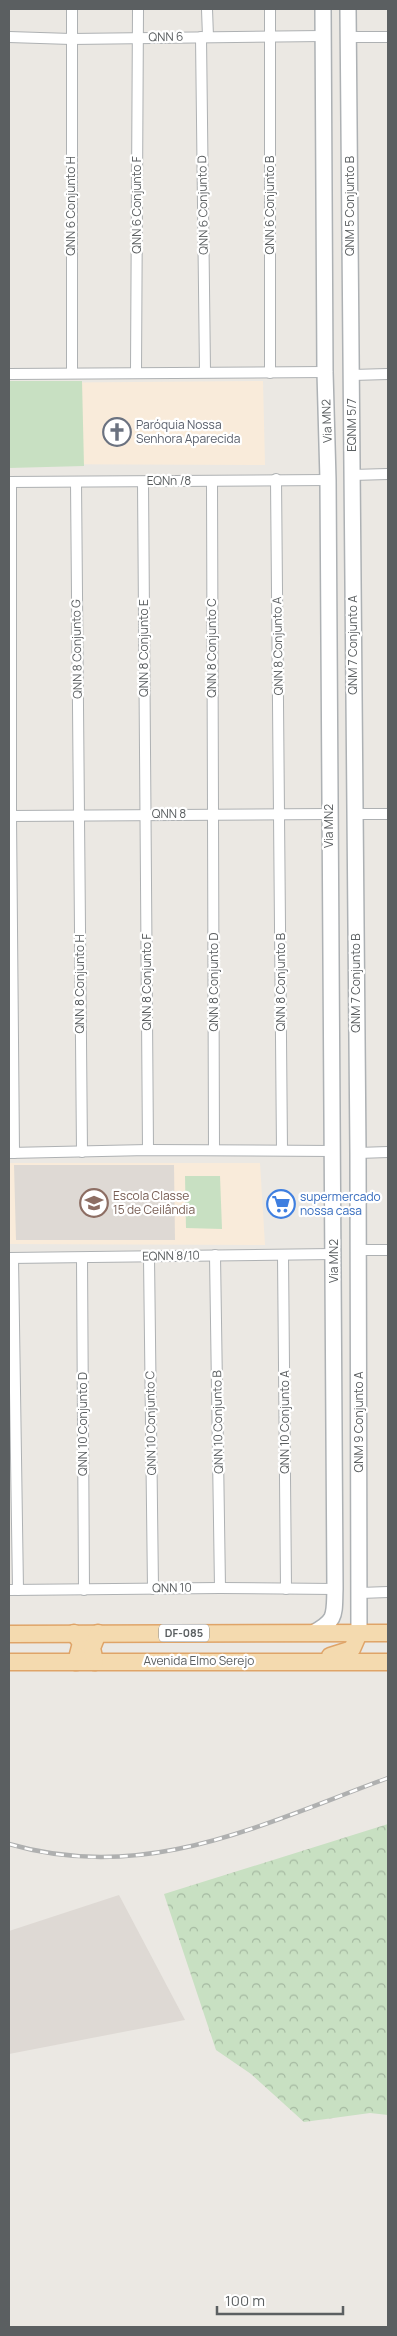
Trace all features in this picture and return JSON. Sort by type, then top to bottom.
[{"type":"main road","name":"Via MN2","points":[[314,1633],[328,1626],[332,1620],[335,1589],[334,1254],[323,9]]},
{"type":"main road","name":"QNM 5 Conjunto B","points":[[348,9],[352,375]]},
{"type":"main road","points":[[324,101],[331,141],[332,194],[337,199],[345,199],[350,189]]},
{"type":"main road","points":[[326,219],[334,211],[343,215],[344,271],[350,296]]},
{"type":"main road","name":"EQNM 5/7","points":[[352,375],[352,475]]},
{"type":"main road","name":"QNM 7 Conjunto A","points":[[352,475],[355,814]]},
{"type":"main road","points":[[328,550],[334,582],[337,639],[353,646]]},
{"type":"main road","points":[[329,652],[353,646]]},
{"type":"main road","name":"QNM 7 Conjunto B","points":[[355,814],[358,1250]]},
{"type":"main road","points":[[330,866],[336,910],[337,968],[347,972],[356,964]]},
{"type":"main road","points":[[331,983],[356,984]]},
{"type":"main road","name":"QNM 9 Conjunto A","points":[[358,1250],[359,1633]]},
{"type":"main road","points":[[333,1326],[341,1318],[352,1322],[353,1347],[359,1357]]},
{"type":"main road","points":[[333,1346],[340,1378],[340,1433],[346,1438],[352,1437],[357,1434],[359,1428]]},
{"type":"main road","points":[[334,1458],[340,1450],[346,1449],[353,1456],[354,1508],[360,1546]]},
{"type":"main road","points":[[74,1633],[81,1643],[76,1662]]},
{"type":"main road","points":[[96,1662],[92,1648],[98,1633]]},
{"type":"main road","points":[[316,1660],[352,1648],[359,1633]]},
{"type":"main road","name":"DF-085","points":[[9,1634],[388,1633]]},
{"type":"main road","name":"Avenida Elmo Serejo","points":[[9,1662],[316,1660],[388,1662]]},
{"type":"street","name":"QNN 6 Conjunto H","points":[[72,9],[72,373]]},
{"type":"street","name":"QNN 6 Conjunto F","points":[[136,372],[138,9]]},
{"type":"street","name":"QNN 6 Conjunto D","points":[[204,372],[204,37],[207,9]]},
{"type":"street","name":"QNN 6 Conjunto B","points":[[270,9],[270,373]]},
{"type":"street","name":"QNN 6","points":[[9,37],[71,39],[324,36]]},
{"type":"street","points":[[348,37],[388,37]]},
{"type":"street","points":[[9,374],[325,372]]},
{"type":"street","points":[[352,375],[388,374]]},
{"type":"street","points":[[352,475],[388,474]]},
{"type":"street","name":"QNN 8 Conjunto A","points":[[276,479],[280,814]]},
{"type":"street","name":"EQNn /8","points":[[10,482],[328,480]]},
{"type":"street","name":"QNN 8 Conjunto C","points":[[212,481],[213,814]]},
{"type":"street","points":[[10,482],[12,1153],[148,1150],[333,1151]]},
{"type":"street","name":"QNN 8 Conjunto G","points":[[76,482],[79,816]]},
{"type":"street","name":"QNN 8 Conjunto E","points":[[143,482],[146,814]]},
{"type":"street","name":"QNN 8 Conjunto F","points":[[146,814],[148,1150]]},
{"type":"street","name":"QNN 8 Conjunto D","points":[[213,814],[214,1150]]},
{"type":"street","name":"QNN 8 Conjunto B","points":[[280,814],[282,1150]]},
{"type":"street","name":"QNN 8","points":[[10,816],[329,814]]},
{"type":"street","points":[[355,814],[388,814]]},
{"type":"street","name":"QNN 8 Conjunto H","points":[[79,816],[82,1152]]},
{"type":"street","points":[[358,1153],[388,1152]]},
{"type":"street","points":[[358,1250],[388,1250]]},
{"type":"street","name":"EQNN 8/10","points":[[11,1258],[334,1254]]},
{"type":"street","name":"QNN 10 Conjunto B","points":[[215,1255],[220,1588]]},
{"type":"street","name":"QNN 10 Conjunto A","points":[[283,1255],[286,1588]]},
{"type":"street","name":"QNN 10 Conjunto C","points":[[149,1257],[153,1589]]},
{"type":"street","points":[[11,1258],[13,1590]]},
{"type":"street","name":"QNN 10 Conjunto D","points":[[82,1258],[84,1590]]},
{"type":"street","name":"QNN 10","points":[[13,1590],[335,1589]]},
{"type":"street","points":[[360,1593],[388,1592]]},
{"type":"shaded area","points":[[263,381],[265,465],[9,464],[9,383]]},
{"type":"shaded area","points":[[9,1163],[260,1163],[265,1245],[9,1244]]},
{"type":"shaded area","name":"Escola Classe 15 de Ceilândia","points":[[14,1165],[174,1165],[175,1240],[16,1240]]},
{"type":"shaded area","points":[[119,1895],[185,2020],[9,2054],[9,1931]]},
{"type":"green space","points":[[9,381],[82,381],[84,466],[9,468]]},
{"type":"green space","points":[[185,1176],[220,1176],[222,1229],[186,1228]]},
{"type":"green space","points":[[388,1824],[388,2115],[370,2113],[304,2122],[251,2074],[216,2050],[164,1894]]},
{"type":"railway","points":[[9,1844],[59,1855],[108,1857],[156,1853],[203,1843],[249,1830],[388,1778]]},
{"type":"place","name":"Paróquia Nossa Senhora Aparecida","points":[[117,432]]},
{"type":"place","name":"Escola Classe 15 de Ceilândia","points":[[94,1203]]},
{"type":"place","name":"supermercado nossa casa","points":[[281,1204]]}]
